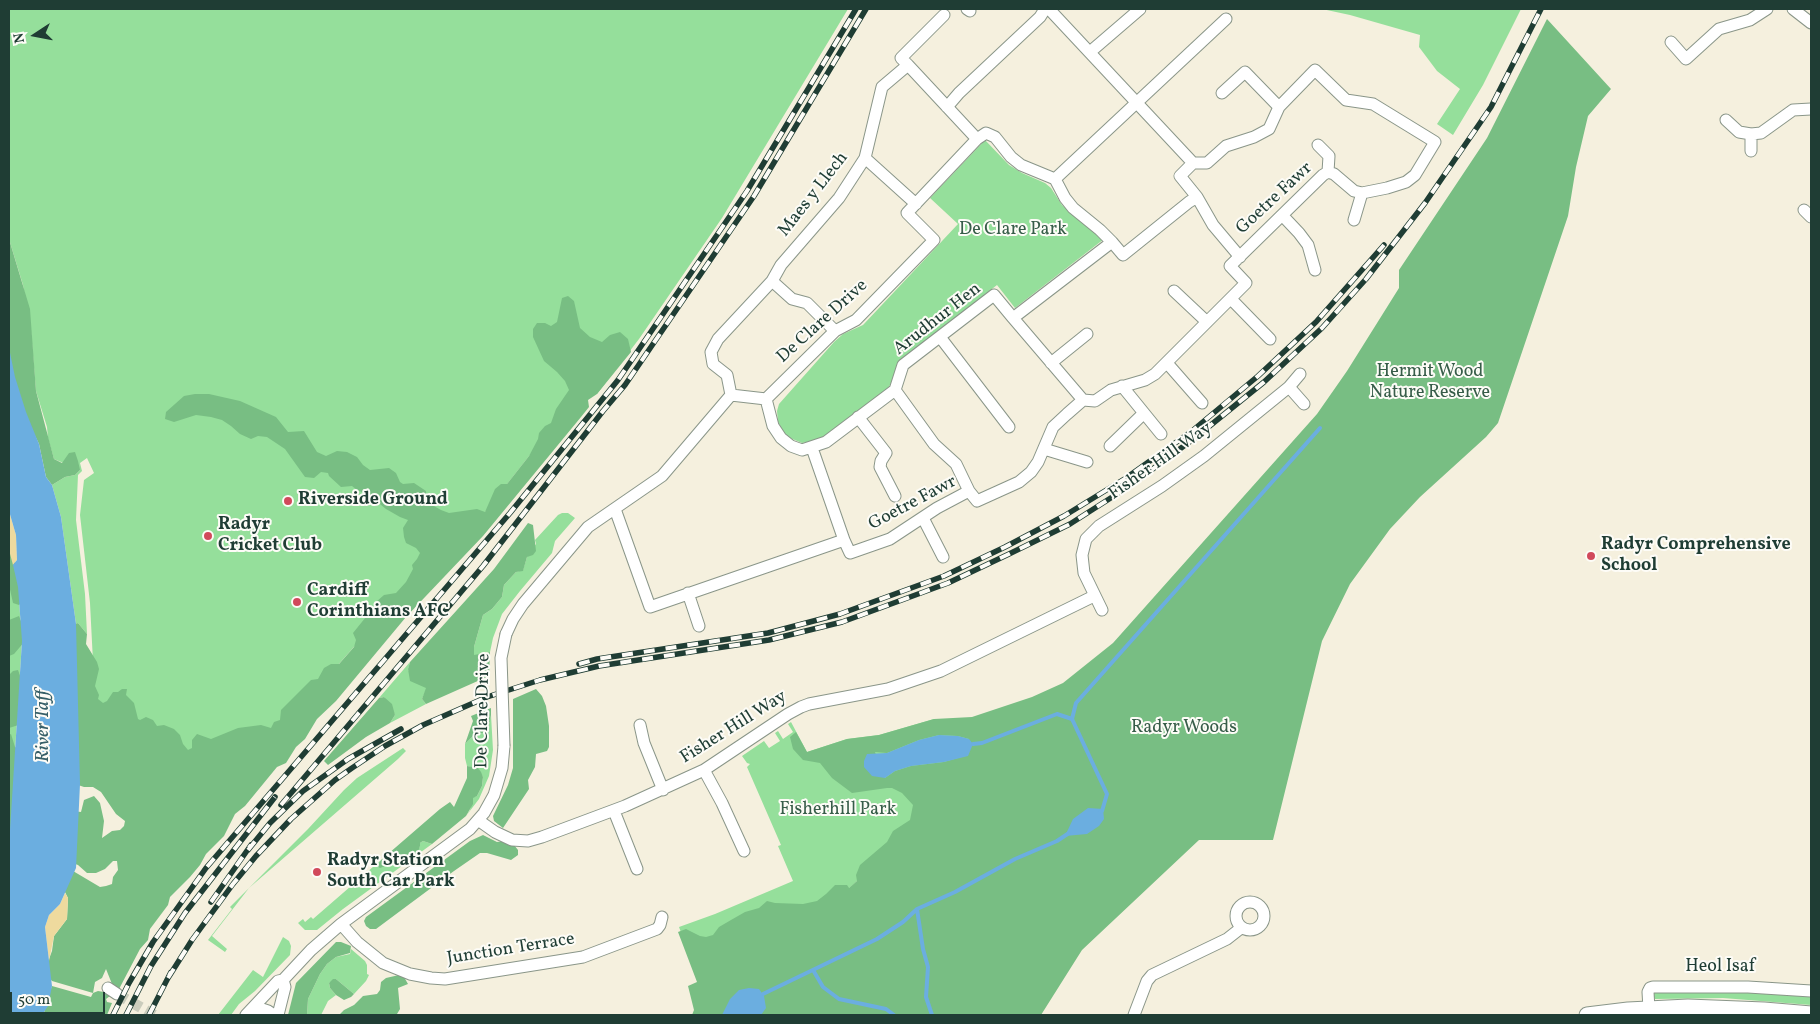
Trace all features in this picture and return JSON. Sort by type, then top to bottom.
[{"type":"main road","points":[[1587,1015],[1649,1009],[1731,1008],[1811,1014]]},
{"type":"street","points":[[1049,9],[1193,163]]},
{"type":"street","points":[[1090,52],[1140,9]]},
{"type":"street","points":[[1671,42],[1686,59],[1719,29],[1750,20],[1767,9]]},
{"type":"street","points":[[1793,9],[1811,22]]},
{"type":"street","points":[[947,108],[959,93],[1039,12]]},
{"type":"street","points":[[944,15],[901,58],[977,139]]},
{"type":"street","points":[[1056,179],[1226,18]]},
{"type":"street","name":"Maes y Llech","points":[[731,395],[727,375],[713,364],[711,352],[718,340],[772,281],[781,266],[839,198],[865,158],[882,87],[908,66]]},
{"type":"street","points":[[865,158],[916,204],[977,139],[986,133],[995,137],[1011,157],[1021,165],[1056,179],[1065,198],[1073,208],[1100,230],[1123,255],[1197,197],[1180,176],[1193,163],[1207,163],[1226,146],[1254,137],[1269,129],[1279,107],[1315,70],[1346,100],[1373,104],[1435,142],[1415,175],[1406,182],[1362,193],[1354,220]]},
{"type":"street","points":[[1222,93],[1245,72],[1279,107]]},
{"type":"street","points":[[1726,120],[1739,132],[1751,134],[1760,132],[1793,110],[1811,109]]},
{"type":"street","points":[[1751,134],[1751,151]]},
{"type":"street","points":[[1318,145],[1329,156],[1328,172]]},
{"type":"street","name":"Goetre Fawr","points":[[844,540],[850,553],[890,539],[937,508],[969,492],[977,501],[1019,482],[1032,472],[1053,426],[1083,400],[1095,401],[1112,390],[1145,380],[1155,374],[1231,299],[1246,283],[1230,266],[1323,175],[1328,172],[1334,174],[1354,191],[1362,193]]},
{"type":"street","name":"Goetre Fawr","points":[[1197,197],[1212,225],[1240,257]]},
{"type":"street","name":"De Clare Drive","points":[[766,399],[835,330],[856,320],[934,240],[907,213],[916,204]]},
{"type":"street","points":[[1282,215],[1308,245],[1315,270]]},
{"type":"street","points":[[1083,400],[1013,318],[1112,242]]},
{"type":"street","points":[[772,281],[792,298],[807,302],[835,330]]},
{"type":"street","points":[[1174,291],[1207,322]]},
{"type":"street","name":"Arudhur Hen","points":[[895,390],[903,365],[994,295],[1013,318]]},
{"type":"street","points":[[1231,299],[1270,339]]},
{"type":"street","points":[[1051,363],[1087,334]]},
{"type":"street","points":[[940,337],[1009,427]]},
{"type":"street","points":[[1167,363],[1202,403]]},
{"type":"street","name":"Fisher Hill Way","points":[[1102,610],[1084,573],[1082,555],[1086,539],[1099,526],[1162,486],[1204,456],[1289,387],[1300,374]]},
{"type":"street","points":[[1122,386],[1161,434]]},
{"type":"street","points":[[1289,387],[1304,404]]},
{"type":"street","points":[[731,395],[766,399],[773,426],[781,438],[791,446],[802,450],[826,442],[895,390],[934,444],[956,464],[969,492]]},
{"type":"street","name":"De Clare Drive","points":[[246,1015],[278,981],[283,980],[311,950],[341,924],[461,836],[478,820],[488,806],[498,784],[502,768],[504,746],[501,658],[506,634],[513,619],[523,604],[582,533],[593,522],[662,476],[731,395]]},
{"type":"street","points":[[1110,446],[1143,414]]},
{"type":"street","points":[[858,417],[886,453],[881,461],[880,468],[895,496]]},
{"type":"street","points":[[615,509],[650,607],[844,540],[812,448]]},
{"type":"street","points":[[1044,449],[1087,462]]},
{"type":"street","points":[[923,518],[943,558]]},
{"type":"street","points":[[688,593],[699,626]]},
{"type":"street","name":"Fisher Hill Way","points":[[478,820],[504,838],[521,841],[542,837],[663,790],[704,770],[801,707],[888,689],[941,671],[1094,596]]},
{"type":"street","points":[[640,725],[644,743],[663,790]]},
{"type":"street","points":[[704,770],[722,803],[744,851]]},
{"type":"street","points":[[614,810],[637,869]]},
{"type":"street","name":"Junction Terrace","points":[[341,924],[357,942],[383,963],[416,975],[445,979],[583,957],[656,929],[660,925],[662,917]]},
{"type":"street","points":[[1137,1014],[1147,981],[1152,975],[1227,939],[1241,928]]},
{"type":"street","points":[[278,1015],[285,987],[283,980]]},
{"type":"street","name":"Heol Isaf","points":[[1649,1009],[1648,992],[1653,987],[1740,987],[1811,991]]},
{"type":"street","points":[[246,1015],[262,1009],[268,1010],[274,1015]]},
{"type":"green space","points":[[9,9],[848,9],[722,218],[639,339],[597,394],[580,391],[475,525],[436,554],[277,734],[188,759],[95,701],[90,603],[80,515],[84,480],[94,473],[87,458],[80,463],[82,471],[78,475],[76,520],[85,594],[87,634],[78,623],[76,624],[61,517],[52,485],[65,477],[75,475],[80,470],[54,459],[36,391],[31,331],[23,285],[9,239]]},
{"type":"green space","points":[[1322,9],[1521,9],[1483,85],[1453,135],[1437,124],[1460,89],[1437,71],[1419,47],[1420,35]]},
{"type":"green space","name":"Radyr Woods","points":[[1547,19],[1611,89],[1588,116],[1576,167],[1568,216],[1498,423],[1486,437],[1420,497],[1390,529],[1350,584],[1322,641],[1273,840],[1199,840],[1082,950],[1041,1015],[692,1015],[694,1010],[688,986],[697,982],[678,932],[686,929],[706,937],[713,935],[719,927],[745,912],[759,908],[767,901],[803,904],[817,901],[835,885],[847,885],[849,888],[857,881],[856,875],[860,865],[887,842],[893,831],[910,820],[913,805],[902,793],[892,788],[887,788],[852,793],[832,778],[820,763],[803,760],[793,749],[790,737],[796,732],[807,752],[847,739],[879,735],[934,719],[972,717],[1032,697],[1063,683],[1113,643],[1317,414],[1347,371],[1399,288],[1399,270],[1487,138]],"holes":[[[939,735],[958,736],[969,739],[968,755],[944,762],[911,766],[895,771],[885,778],[875,752],[887,753],[919,740]]]},
{"type":"green space","name":"De Clare Park","points":[[985,140],[1009,165],[1045,183],[1051,188],[1062,205],[1104,239],[1015,308],[997,285],[901,360],[887,390],[823,439],[802,443],[790,438],[784,433],[778,422],[777,411],[779,404],[834,342],[843,334],[863,325],[958,224],[930,198]]},
{"type":"green space","points":[[9,239],[30,309],[36,391],[54,459],[62,463],[69,453],[75,452],[80,470],[75,475],[65,477],[52,485],[46,477],[39,444],[9,382]]},
{"type":"green space","points":[[568,296],[574,301],[580,328],[590,337],[602,342],[610,335],[620,332],[628,339],[631,352],[597,394],[588,400],[589,407],[483,536],[406,617],[336,701],[317,719],[305,739],[296,747],[286,763],[277,767],[245,806],[235,814],[224,836],[206,854],[190,877],[170,897],[168,905],[150,929],[148,940],[140,949],[118,991],[112,984],[106,969],[102,978],[95,982],[93,993],[52,981],[48,976],[46,967],[52,951],[54,936],[67,919],[68,898],[62,886],[73,871],[100,887],[112,884],[113,877],[118,870],[117,861],[113,861],[105,869],[96,873],[87,873],[78,865],[64,860],[73,811],[81,812],[84,800],[94,796],[100,803],[104,821],[102,838],[112,831],[120,830],[124,826],[125,821],[116,814],[101,792],[93,787],[84,787],[72,783],[73,625],[78,623],[87,634],[86,644],[97,662],[99,669],[95,686],[99,695],[98,699],[103,703],[107,701],[113,692],[127,689],[126,695],[134,703],[138,719],[146,717],[153,720],[157,726],[164,725],[174,729],[180,735],[183,744],[188,750],[192,748],[192,740],[197,734],[211,739],[238,728],[261,725],[271,728],[274,722],[280,720],[281,710],[311,680],[318,679],[324,668],[331,664],[339,664],[354,647],[356,640],[353,633],[376,602],[384,595],[396,593],[406,582],[413,569],[412,565],[420,553],[416,548],[406,543],[403,528],[408,520],[386,509],[369,495],[352,486],[341,487],[328,473],[321,472],[314,478],[305,477],[285,449],[267,437],[258,436],[251,439],[240,434],[222,420],[211,417],[196,415],[174,422],[165,419],[166,412],[184,396],[195,394],[209,394],[240,401],[276,417],[288,432],[304,431],[317,452],[326,456],[337,451],[347,452],[357,457],[370,470],[389,468],[396,473],[403,484],[414,483],[426,491],[427,502],[441,510],[449,513],[477,509],[485,512],[495,489],[501,484],[507,484],[529,456],[539,433],[545,426],[551,423],[556,409],[569,390],[565,381],[544,361],[533,337],[533,329],[537,323],[545,323],[551,326],[557,322],[562,298]]},
{"type":"green space","points":[[562,513],[568,513],[575,518],[555,541],[552,553],[502,614],[490,652],[484,652],[479,656],[474,655],[474,647],[483,615],[492,609],[502,597],[504,585],[516,572],[523,570],[527,557],[536,544],[535,540]]},
{"type":"green space","points":[[528,523],[533,525],[536,551],[533,555],[527,557],[523,571],[516,572],[504,585],[502,597],[492,609],[483,615],[474,647],[474,655],[490,652],[489,676],[426,704],[422,699],[426,688],[410,681],[408,669],[410,662],[494,569]]},
{"type":"green space","points":[[9,535],[24,600],[19,605],[13,603],[9,585]]},
{"type":"green space","points":[[9,550],[18,587],[22,641],[9,846]]},
{"type":"green space","points":[[19,616],[26,634],[25,641],[14,654],[9,656],[9,620]]},
{"type":"green space","points":[[410,662],[408,670],[427,688],[422,699],[426,704],[390,723],[395,715],[384,697],[379,698]]},
{"type":"green space","points":[[18,670],[23,684],[25,723],[9,728],[9,675],[13,671]]},
{"type":"green space","points":[[536,689],[542,696],[546,706],[549,726],[549,747],[547,751],[536,754],[535,767],[528,780],[529,789],[503,828],[494,821],[493,816],[508,785],[513,768],[513,699]]},
{"type":"green space","points":[[384,697],[392,704],[395,715],[390,723],[366,737],[328,765],[324,761],[379,698]]},
{"type":"green space","points":[[491,708],[488,731],[475,734],[465,744],[473,721],[471,716]]},
{"type":"green space","points":[[491,715],[493,750],[489,776],[479,799],[466,816],[470,810],[473,797],[477,796],[482,786],[483,777],[478,769],[467,766],[465,744],[475,734],[484,733],[489,725]]},
{"type":"green space","name":"Fisherhill Park","points":[[934,719],[1013,738],[855,883],[768,959],[700,985],[679,927],[793,881],[778,846],[781,845],[747,767],[750,764],[742,756],[764,741],[769,748],[780,741],[775,733],[778,731],[783,739],[793,732],[788,724],[791,722],[807,752],[847,739],[879,735]]},
{"type":"green space","points":[[11,734],[15,747],[22,751],[9,886],[9,735]]},
{"type":"green space","points":[[403,748],[406,751],[398,759],[249,888],[357,778]]},
{"type":"green space","points":[[467,766],[478,768],[483,777],[482,786],[477,796],[473,798],[473,804],[466,816],[432,844],[423,841],[420,843],[418,852],[413,855],[410,854],[405,858],[394,858],[380,868],[377,866],[381,860],[440,809],[450,802],[454,807],[467,778]]},
{"type":"green space","points":[[483,835],[497,842],[504,841],[514,845],[518,850],[518,855],[511,860],[487,853],[480,853],[376,929],[370,929],[366,926],[364,921],[366,917],[470,841]]},
{"type":"green space","points":[[423,841],[432,844],[317,930],[305,930],[298,923],[303,919],[305,922],[311,917],[313,919],[381,860],[380,864],[385,866],[394,858],[413,855],[417,852],[420,843]]},
{"type":"green space","points":[[249,888],[212,936],[227,949],[225,952],[208,940],[232,909],[230,907]]},
{"type":"green space","points":[[283,937],[289,941],[291,946],[290,955],[255,991],[239,1004],[231,1015],[218,1015],[253,970],[263,977]]},
{"type":"green space","points":[[336,942],[351,946],[350,953],[336,957],[327,964],[320,974],[308,999],[307,1015],[288,1015],[296,983]]},
{"type":"green space","points":[[351,949],[367,965],[367,974],[369,975],[366,981],[354,994],[336,979],[329,983],[330,988],[336,995],[328,1001],[321,1015],[307,1015],[308,999],[320,974],[327,964],[336,957],[350,954]]},
{"type":"green space","points":[[399,975],[404,977],[408,984],[398,988],[400,1009],[397,1014],[339,1015],[363,996],[377,994],[380,990],[381,982],[386,978]]},
{"type":"green space","points":[[336,979],[354,994],[344,1000],[336,995],[330,988],[329,983]]},
{"type":"green space","points":[[52,986],[91,997],[93,993],[98,991],[110,993],[110,996],[106,999],[107,1002],[112,1003],[107,1015],[44,1015],[45,1005]]},
{"type":"green space","points":[[1726,990],[1811,996],[1811,1005],[1723,998],[1655,999],[1653,996],[1654,993]]},
{"type":"sand","points":[[9,511],[16,535],[17,560],[13,565],[9,550]]},
{"type":"sand","points":[[65,893],[68,898],[67,919],[54,936],[49,961],[45,927],[49,915],[60,904]]},
{"type":"water","name":"River Taff","points":[[9,348],[15,377],[39,444],[46,477],[52,485],[61,517],[76,624],[80,784],[76,868],[60,904],[49,915],[45,927],[52,986],[48,1006],[42,1015],[9,1015],[9,846],[22,641],[18,587],[13,565],[17,560],[16,535],[9,511]]},
{"type":"water","points":[[939,735],[958,736],[969,739],[973,744],[968,756],[944,762],[911,766],[895,771],[885,778],[872,776],[864,767],[867,754],[887,753],[919,740]]},
{"type":"water","points":[[1088,808],[1103,809],[1104,819],[1099,826],[1087,834],[1065,836],[1073,819]]},
{"type":"water","points":[[759,989],[764,996],[766,1008],[761,1015],[722,1015],[730,999],[739,990]]},
{"type":"waterway","points":[[1072,719],[1076,703],[1320,428]]},
{"type":"waterway","points":[[973,744],[982,743],[1057,714],[1072,719],[1107,794],[1102,811],[1100,812]]},
{"type":"waterway","points":[[763,994],[877,939],[903,922],[917,909],[955,892],[1015,859],[1057,841],[1069,833]]},
{"type":"waterway","points":[[917,909],[923,949],[928,967],[926,997],[932,1015]]},
{"type":"waterway","points":[[813,970],[823,987],[839,999],[886,1009],[894,1015]]},
{"type":"tunnel","points":[[117,994],[154,1015]]},
{"type":"railway","points":[[113,1015],[153,942],[206,868],[510,513],[618,380],[747,191],[856,9]]},
{"type":"railway","points":[[281,805],[483,566],[625,385],[754,196],[866,9]]},
{"type":"railway","points":[[168,978],[192,940],[233,884],[291,819],[335,780],[385,746],[423,725],[487,697],[540,680],[599,666],[769,640],[842,622],[948,583],[1070,524],[1131,485],[1196,437],[1264,382],[1322,328],[1366,279],[1425,203],[1491,107],[1541,9]]},
{"type":"railway","points":[[579,664],[597,659],[768,633],[840,614],[944,576],[1005,547],[1064,516],[1126,478],[1192,431],[1258,376],[1316,322],[1384,245]]},
{"type":"railway","points":[[248,850],[270,823],[303,791],[348,759],[401,729]]},
{"type":"railway","points":[[126,1015],[151,966],[185,913],[275,797]]},
{"type":"railway","points":[[211,902],[251,845]]},
{"type":"railway","points":[[149,1015],[171,972]]},
{"type":"place","name":"Riverside Ground","points":[[288,501]]},
{"type":"place","name":"Radyr Cricket Club","points":[[208,536]]},
{"type":"place","name":"Radyr Comprehensive School","points":[[1591,556]]},
{"type":"place","name":"Cardiff Corinthians AFC","points":[[297,602]]},
{"type":"place","name":"Radyr Station South Car Park","points":[[317,872]]},
{"type":"park label","name":"Hermit Wood Nature Reserve","points":[[1430,383]]}]
